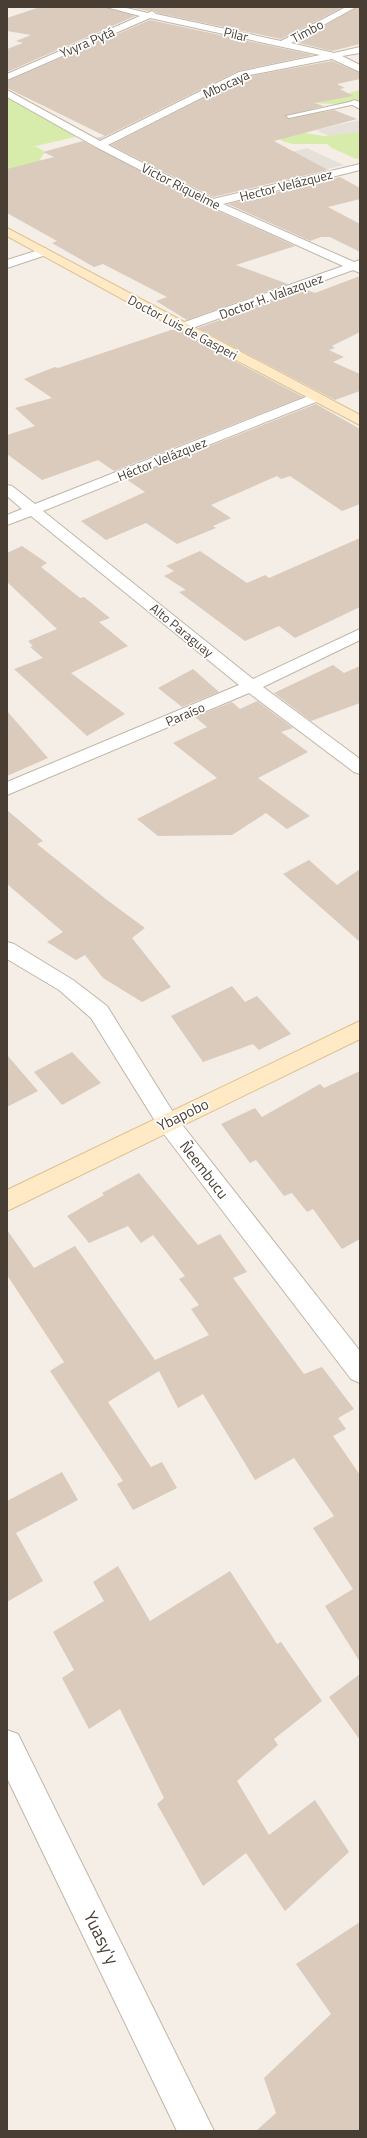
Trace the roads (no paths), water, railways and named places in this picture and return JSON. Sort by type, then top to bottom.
[{"type":"street","name":"Pilar","points":[[110,7],[332,55],[360,69]]},
{"type":"street","name":"Timbo","points":[[283,44],[352,7]]},
{"type":"street","name":"Yvyra Pytá","points":[[7,77],[162,10]]},
{"type":"street","name":"Mbocaya","points":[[100,145],[242,74],[360,50]]},
{"type":"street","name":"Victor Riquelme","points":[[7,93],[100,145],[212,203],[358,267]]},
{"type":"street","name":"Hector Velázquez","points":[[212,203],[360,167]]},
{"type":"street","name":"Doctor Luis de Gasperi","points":[[7,231],[183,328],[360,421]]},
{"type":"street","points":[[7,264],[45,252]]},
{"type":"street","name":"Doctor H. Valazquez","points":[[183,328],[358,267]]},
{"type":"street","name":"Héctor Velázquez","points":[[7,520],[316,397]]},
{"type":"street","name":"Alto Paraguay","points":[[7,489],[252,686],[360,768]]},
{"type":"street","name":"Paraíso","points":[[7,789],[252,686],[360,634]]},
{"type":"street","name":"Ñeembucu","points":[[7,949],[66,985],[99,1012],[168,1123],[360,1370]]},
{"type":"street","name":"Ybapobo","points":[[7,1201],[360,1029]]},
{"type":"street","name":"Yuasy'y","points":[[7,1744],[196,2131]]},
{"type":"lane","points":[[289,116],[358,103]]}]
